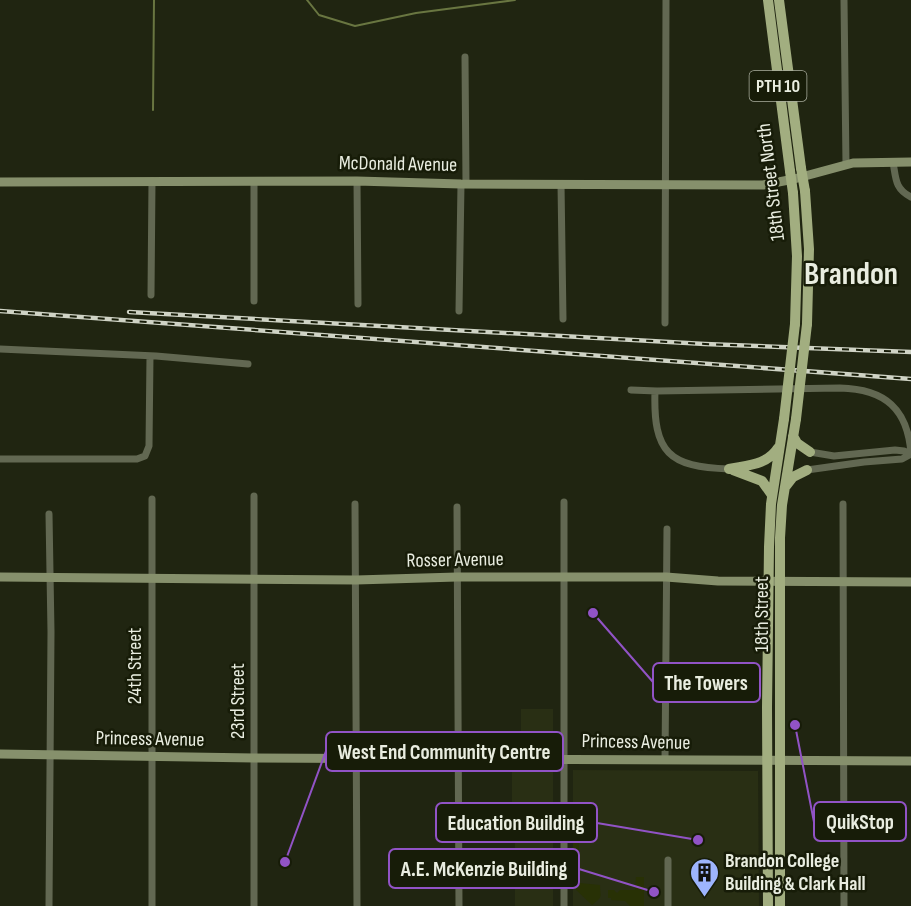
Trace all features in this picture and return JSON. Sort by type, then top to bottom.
[{"type":"main road","name":"18th Street North","points":[[768,0],[792,175],[797,256],[795,324]]},
{"type":"main road","name":"18th Street North","points":[[779,0],[805,191],[809,249],[807,324]]},
{"type":"main road","name":"18th Street","points":[[768,906],[768,582],[772,495],[795,324]]},
{"type":"main road","name":"18th Street","points":[[780,906],[780,522],[796,419],[807,324]]},
{"type":"main road","points":[[793,436],[797,443],[810,452]]},
{"type":"main road","points":[[729,469],[761,462],[772,456],[780,445]]},
{"type":"main road","points":[[729,469],[762,481],[772,495]]},
{"type":"main road","points":[[784,489],[794,477],[807,470]]},
{"type":"street","points":[[665,323],[666,0]]},
{"type":"street","points":[[844,0],[846,165]]},
{"type":"street","points":[[459,311],[465,57]]},
{"type":"street","name":"McDonald Avenue","points":[[0,182],[357,181],[463,184],[763,185],[792,175],[859,162],[911,162]]},
{"type":"street","points":[[893,162],[901,192],[911,197]]},
{"type":"street","points":[[151,295],[152,181]]},
{"type":"street","points":[[254,181],[254,301]]},
{"type":"street","points":[[357,181],[358,304]]},
{"type":"street","points":[[561,184],[563,319]]},
{"type":"street","points":[[0,349],[150,356],[248,364]]},
{"type":"street","points":[[0,459],[137,459],[146,456],[149,446],[150,356]]},
{"type":"street","points":[[631,390],[840,388],[869,392],[889,401],[900,415],[908,433],[911,454]]},
{"type":"street","points":[[655,391],[655,428],[669,453],[676,459],[696,467],[729,469]]},
{"type":"street","points":[[810,452],[834,456],[896,450],[911,454]]},
{"type":"street","points":[[807,470],[902,459],[911,454]]},
{"type":"street","name":"23rd Street","points":[[254,496],[254,906]]},
{"type":"street","name":"24th Street","points":[[152,499],[152,906]]},
{"type":"street","points":[[564,502],[564,906]]},
{"type":"street","points":[[355,504],[357,906]]},
{"type":"street","points":[[843,504],[844,906]]},
{"type":"street","points":[[457,507],[459,906]]},
{"type":"street","points":[[49,514],[51,632],[49,906]]},
{"type":"street","points":[[665,760],[667,529]]},
{"type":"street","name":"Rosser Avenue","points":[[0,577],[356,580],[458,577],[666,577],[718,581],[911,582]]},
{"type":"street","name":"Princess Avenue","points":[[0,754],[357,759],[911,760]]},
{"type":"street","points":[[668,860],[668,906]]},
{"type":"shaded area","points":[[521,709],[553,709],[553,750],[521,750]]},
{"type":"shaded area","points":[[512,770],[553,770],[553,811],[512,810]]},
{"type":"shaded area","points":[[573,770],[758,771],[759,906],[573,906]]},
{"type":"shaded area","points":[[515,831],[553,831],[553,906],[515,906]]},
{"type":"shaded area","points":[[573,836],[579,840],[579,883],[600,885],[600,898],[592,905],[573,887]]},
{"type":"shaded area","points":[[636,877],[644,877],[644,906],[630,906],[625,901],[608,898],[608,890],[614,890],[617,893],[620,890],[635,890]]},
{"type":"waterway","points":[[153,110],[154,0]]},
{"type":"waterway","points":[[307,0],[319,15],[355,26],[416,13],[515,0]]},
{"type":"railway","points":[[0,311],[911,379]]},
{"type":"railway","points":[[129,312],[705,344],[911,352]]},
{"type":"place","name":"The Towers","points":[[593,613]]},
{"type":"place","name":"QuikStop","points":[[795,725]]},
{"type":"place","name":"Education Building","points":[[698,840]]},
{"type":"place","name":"West End Community Centre","points":[[285,862]]},
{"type":"place","name":"A.E. McKenzie Building","points":[[654,892]]},
{"type":"place","name":"Brandon College Building & Clark Hall","points":[[704,898]]},
{"type":"district","name":"Brandon","points":[[851,274]]}]
